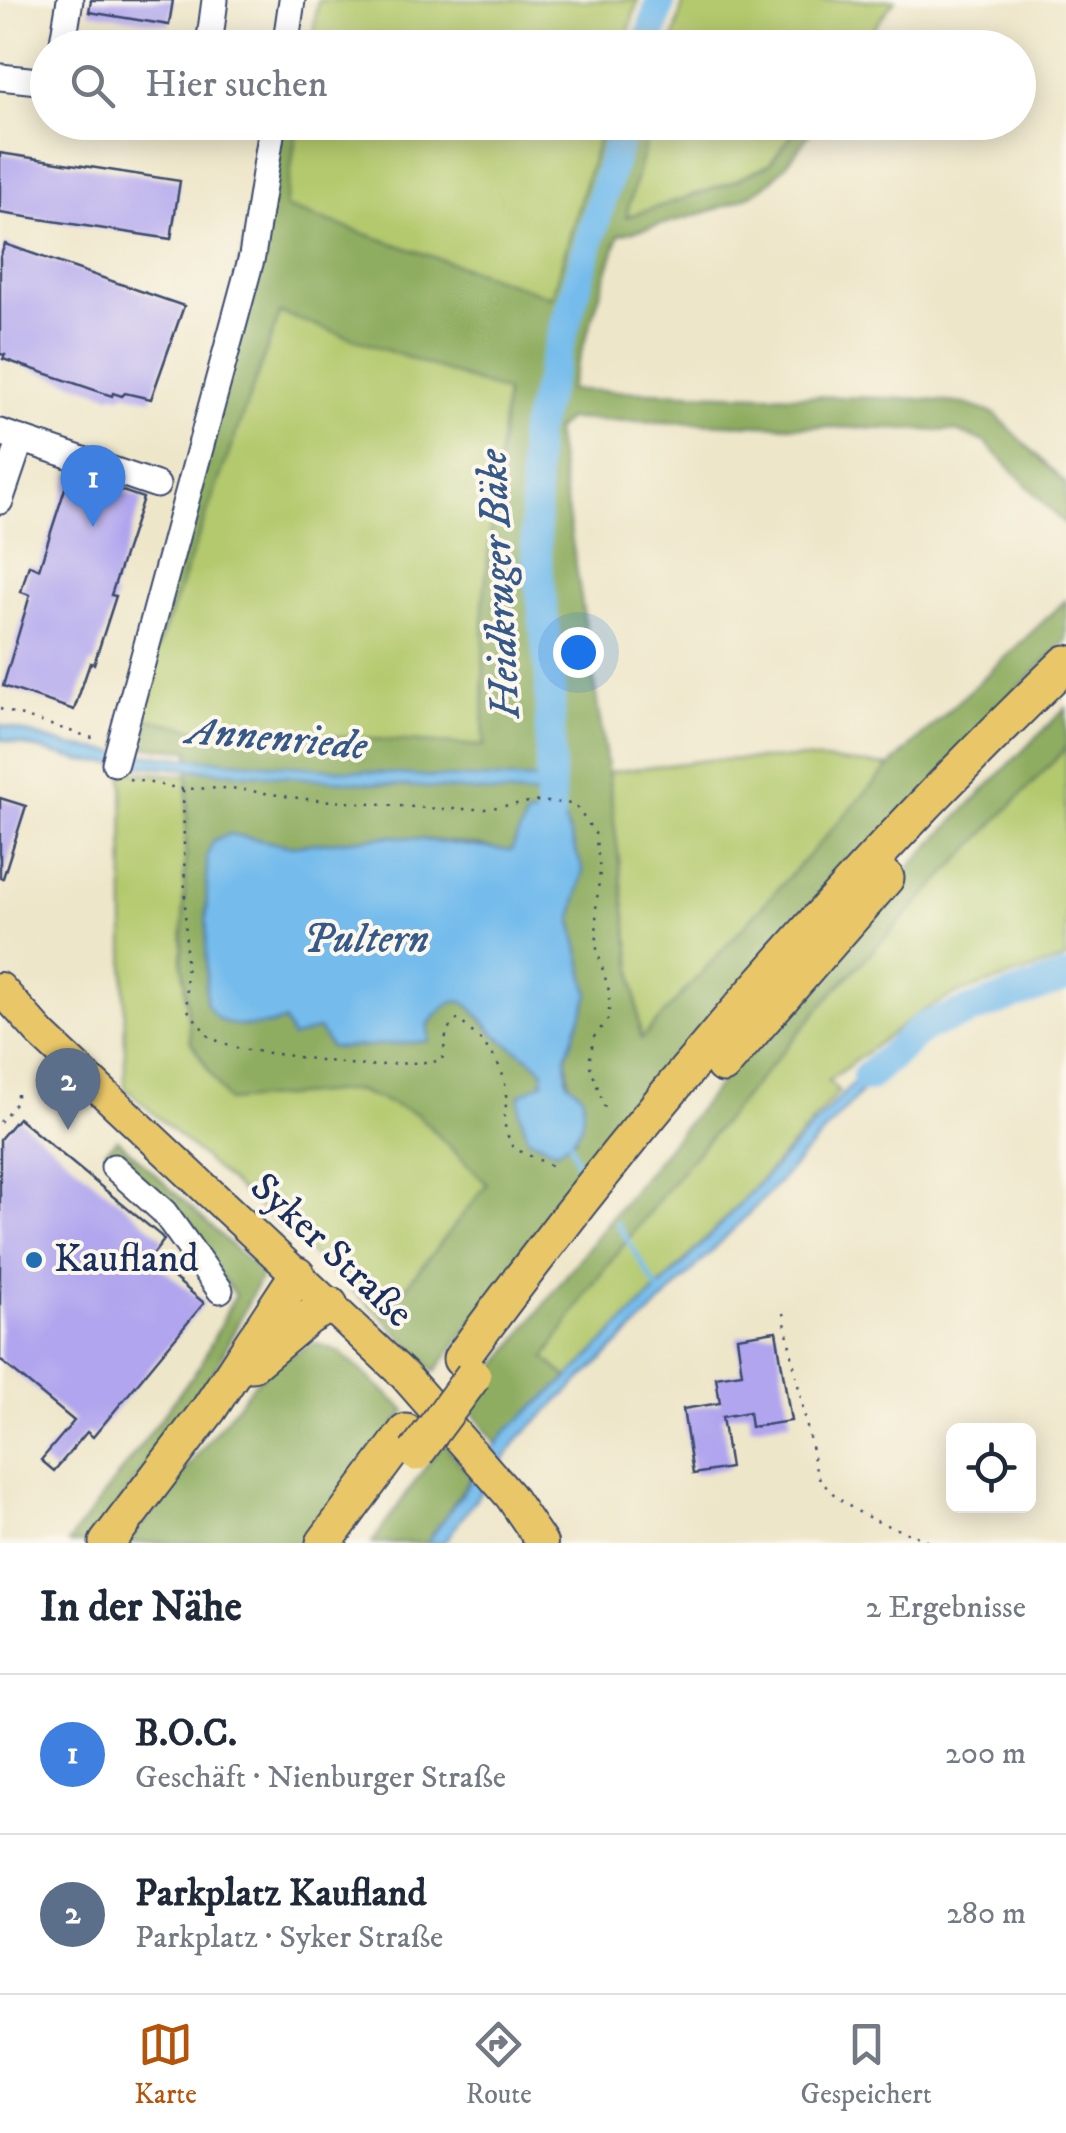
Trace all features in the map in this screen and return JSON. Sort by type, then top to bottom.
[{"type":"highway","points":[[324,1543],[411,1442],[608,1168],[786,954],[928,799],[1066,663]]},
{"type":"highway","points":[[467,1368],[648,1150],[876,888],[1066,689]]},
{"type":"highway","points":[[106,1543],[224,1386],[297,1275]]},
{"type":"highway","points":[[224,1386],[308,1317],[330,1305]]},
{"type":"highway","points":[[348,1543],[411,1442]]},
{"type":"main road","name":"Syker Straße","points":[[0,988],[44,1037],[404,1374],[510,1496],[542,1543]]},
{"type":"main road","name":"Syker Straße","points":[[0,1014],[16,1030],[44,1037]]},
{"type":"street","points":[[65,30],[70,0]]},
{"type":"street","points":[[211,30],[215,0]]},
{"type":"street","points":[[288,30],[292,0]]},
{"type":"street","points":[[0,78],[30,80]]},
{"type":"street","points":[[117,752],[252,256],[270,140]]},
{"type":"street","points":[[0,501],[11,436],[156,485]]},
{"type":"street","points":[[114,1166],[164,1212],[220,1290]]},
{"type":"path","points":[[0,709],[101,741],[117,752],[128,779],[184,788],[230,788],[305,799],[439,808],[485,809],[535,801],[574,804],[595,833],[600,871],[597,950],[608,991],[609,1018],[594,1037],[589,1063],[606,1111]]},
{"type":"path","points":[[184,788],[187,1009],[210,1038],[240,1049],[364,1066],[442,1062],[447,1030],[458,1019],[485,1043],[502,1070],[506,1092],[503,1126],[513,1148],[554,1167]]},
{"type":"path","points":[[0,1122],[18,1101],[17,1091]]},
{"type":"path","points":[[783,1312],[817,1475],[832,1496],[851,1509],[934,1543]]},
{"type":"green space","points":[[318,0],[638,0],[629,30],[314,30]]},
{"type":"green space","points":[[684,0],[895,0],[872,30],[676,30]]},
{"type":"green space","points":[[271,140],[295,140],[285,207],[552,297],[598,140],[616,140],[539,406],[544,409],[621,140],[646,140],[626,217],[728,184],[769,165],[788,140],[805,140],[781,170],[754,193],[696,215],[619,235],[569,390],[919,399],[965,404],[995,414],[1066,484],[1066,526],[985,442],[956,431],[567,419],[555,431],[608,772],[641,1039],[890,766],[1066,600],[1066,641],[1019,687],[564,1202],[435,1372],[382,1317],[487,1184],[417,1114],[356,1090],[228,1101],[191,1042],[187,1009],[182,959],[189,750],[120,745]],"holes":[[[280,313],[506,392],[483,605],[484,746],[190,728],[133,716]],[[229,834],[290,846],[392,836],[477,845],[583,870],[572,921],[589,995],[566,1056],[576,1138],[556,1151],[536,1087],[544,1082],[543,1070],[498,1036],[460,1000],[451,1002],[428,1025],[429,1040],[341,1048],[330,1047],[319,1028],[292,1037],[284,1021],[206,1002],[207,855]]]},
{"type":"green space","points":[[295,140],[598,140],[552,297],[284,207]]},
{"type":"green space","points":[[646,140],[788,140],[769,165],[728,184],[625,218]]},
{"type":"green space","points":[[280,312],[506,392],[483,605],[484,746],[190,728],[132,717]]},
{"type":"green space","points":[[1066,708],[1066,748],[835,990],[678,1175],[587,1292],[545,1358],[568,1378],[496,1444],[467,1405],[565,1277],[716,1087],[821,964],[922,854]]},
{"type":"green space","points":[[1066,748],[1066,959],[956,994],[919,1013],[828,1081],[839,1091],[807,1129],[707,1238],[568,1378],[545,1358],[587,1292],[678,1175],[835,990]]},
{"type":"green space","points":[[801,758],[890,766],[641,1040],[608,772],[708,760]]},
{"type":"green space","points":[[123,771],[188,776],[182,959],[191,1042],[228,1100],[356,1090],[417,1114],[488,1184],[382,1317],[125,1088]]},
{"type":"green space","points":[[117,1139],[262,1274],[208,1384],[90,1543],[68,1543],[201,1364],[235,1295],[170,1209],[106,1150]]},
{"type":"green space","points":[[315,1343],[340,1352],[406,1411],[301,1543],[127,1543],[255,1383],[279,1360]]},
{"type":"green space","points":[[443,1442],[471,1477],[427,1543],[372,1543]]},
{"type":"water","points":[[0,725],[71,746],[123,753],[436,777],[551,780],[551,797],[83,761],[0,739]]},
{"type":"water","name":"Pultern","points":[[527,815],[563,817],[583,870],[572,921],[589,995],[566,1056],[567,1081],[583,1096],[583,1115],[576,1135],[556,1151],[528,1138],[520,1113],[520,1095],[543,1082],[543,1070],[498,1036],[465,1003],[458,1001],[440,1011],[428,1025],[429,1041],[341,1048],[330,1047],[319,1029],[292,1038],[284,1021],[259,1026],[231,1024],[216,1017],[206,1002],[207,855],[214,840],[229,834],[290,846],[392,836],[511,851]]},
{"type":"water","points":[[896,1048],[885,1066],[767,1195],[638,1326],[520,1437],[444,1543],[427,1543],[505,1432],[568,1378],[685,1262],[876,1059]]},
{"type":"building","points":[[91,0],[173,0],[169,25],[89,12]]},
{"type":"building","points":[[0,153],[180,181],[171,239],[0,213]]},
{"type":"building","points":[[5,244],[184,306],[151,399],[125,393],[112,396],[3,359],[0,257]]},
{"type":"building","points":[[70,473],[143,498],[111,595],[116,596],[94,664],[90,663],[74,710],[3,686],[30,595],[21,592],[29,565],[39,569]]},
{"type":"building","points":[[0,798],[26,806],[3,878],[0,878]]},
{"type":"building","points":[[18,1118],[161,1236],[164,1240],[150,1258],[204,1303],[93,1437],[87,1432],[54,1471],[41,1460],[74,1421],[0,1360],[0,1139]]},
{"type":"building","points":[[776,1331],[791,1421],[751,1427],[749,1412],[722,1417],[730,1468],[693,1474],[683,1409],[720,1403],[716,1377],[742,1373],[737,1337]]},
{"type":"waterway","name":"Heidkruger Bäke","points":[[652,30],[661,0]]},
{"type":"waterway","name":"Heidkruger Bäke","points":[[550,815],[550,677],[536,548],[533,436],[619,140]]},
{"type":"waterway","name":"Pultern","points":[[867,1077],[924,1027],[1066,977]]},
{"type":"waterway","points":[[570,1142],[579,1168]]},
{"type":"waterway","points":[[617,1223],[660,1293]]},
{"type":"place","name":"B.O.C.","points":[[93,527]]},
{"type":"place","name":"Parkplatz Kaufland","points":[[68,1130]]},
{"type":"place","name":"Kaufland","points":[[34,1260]]},
{"type":"water label","name":"Annenriede","points":[[277,739]]}]
